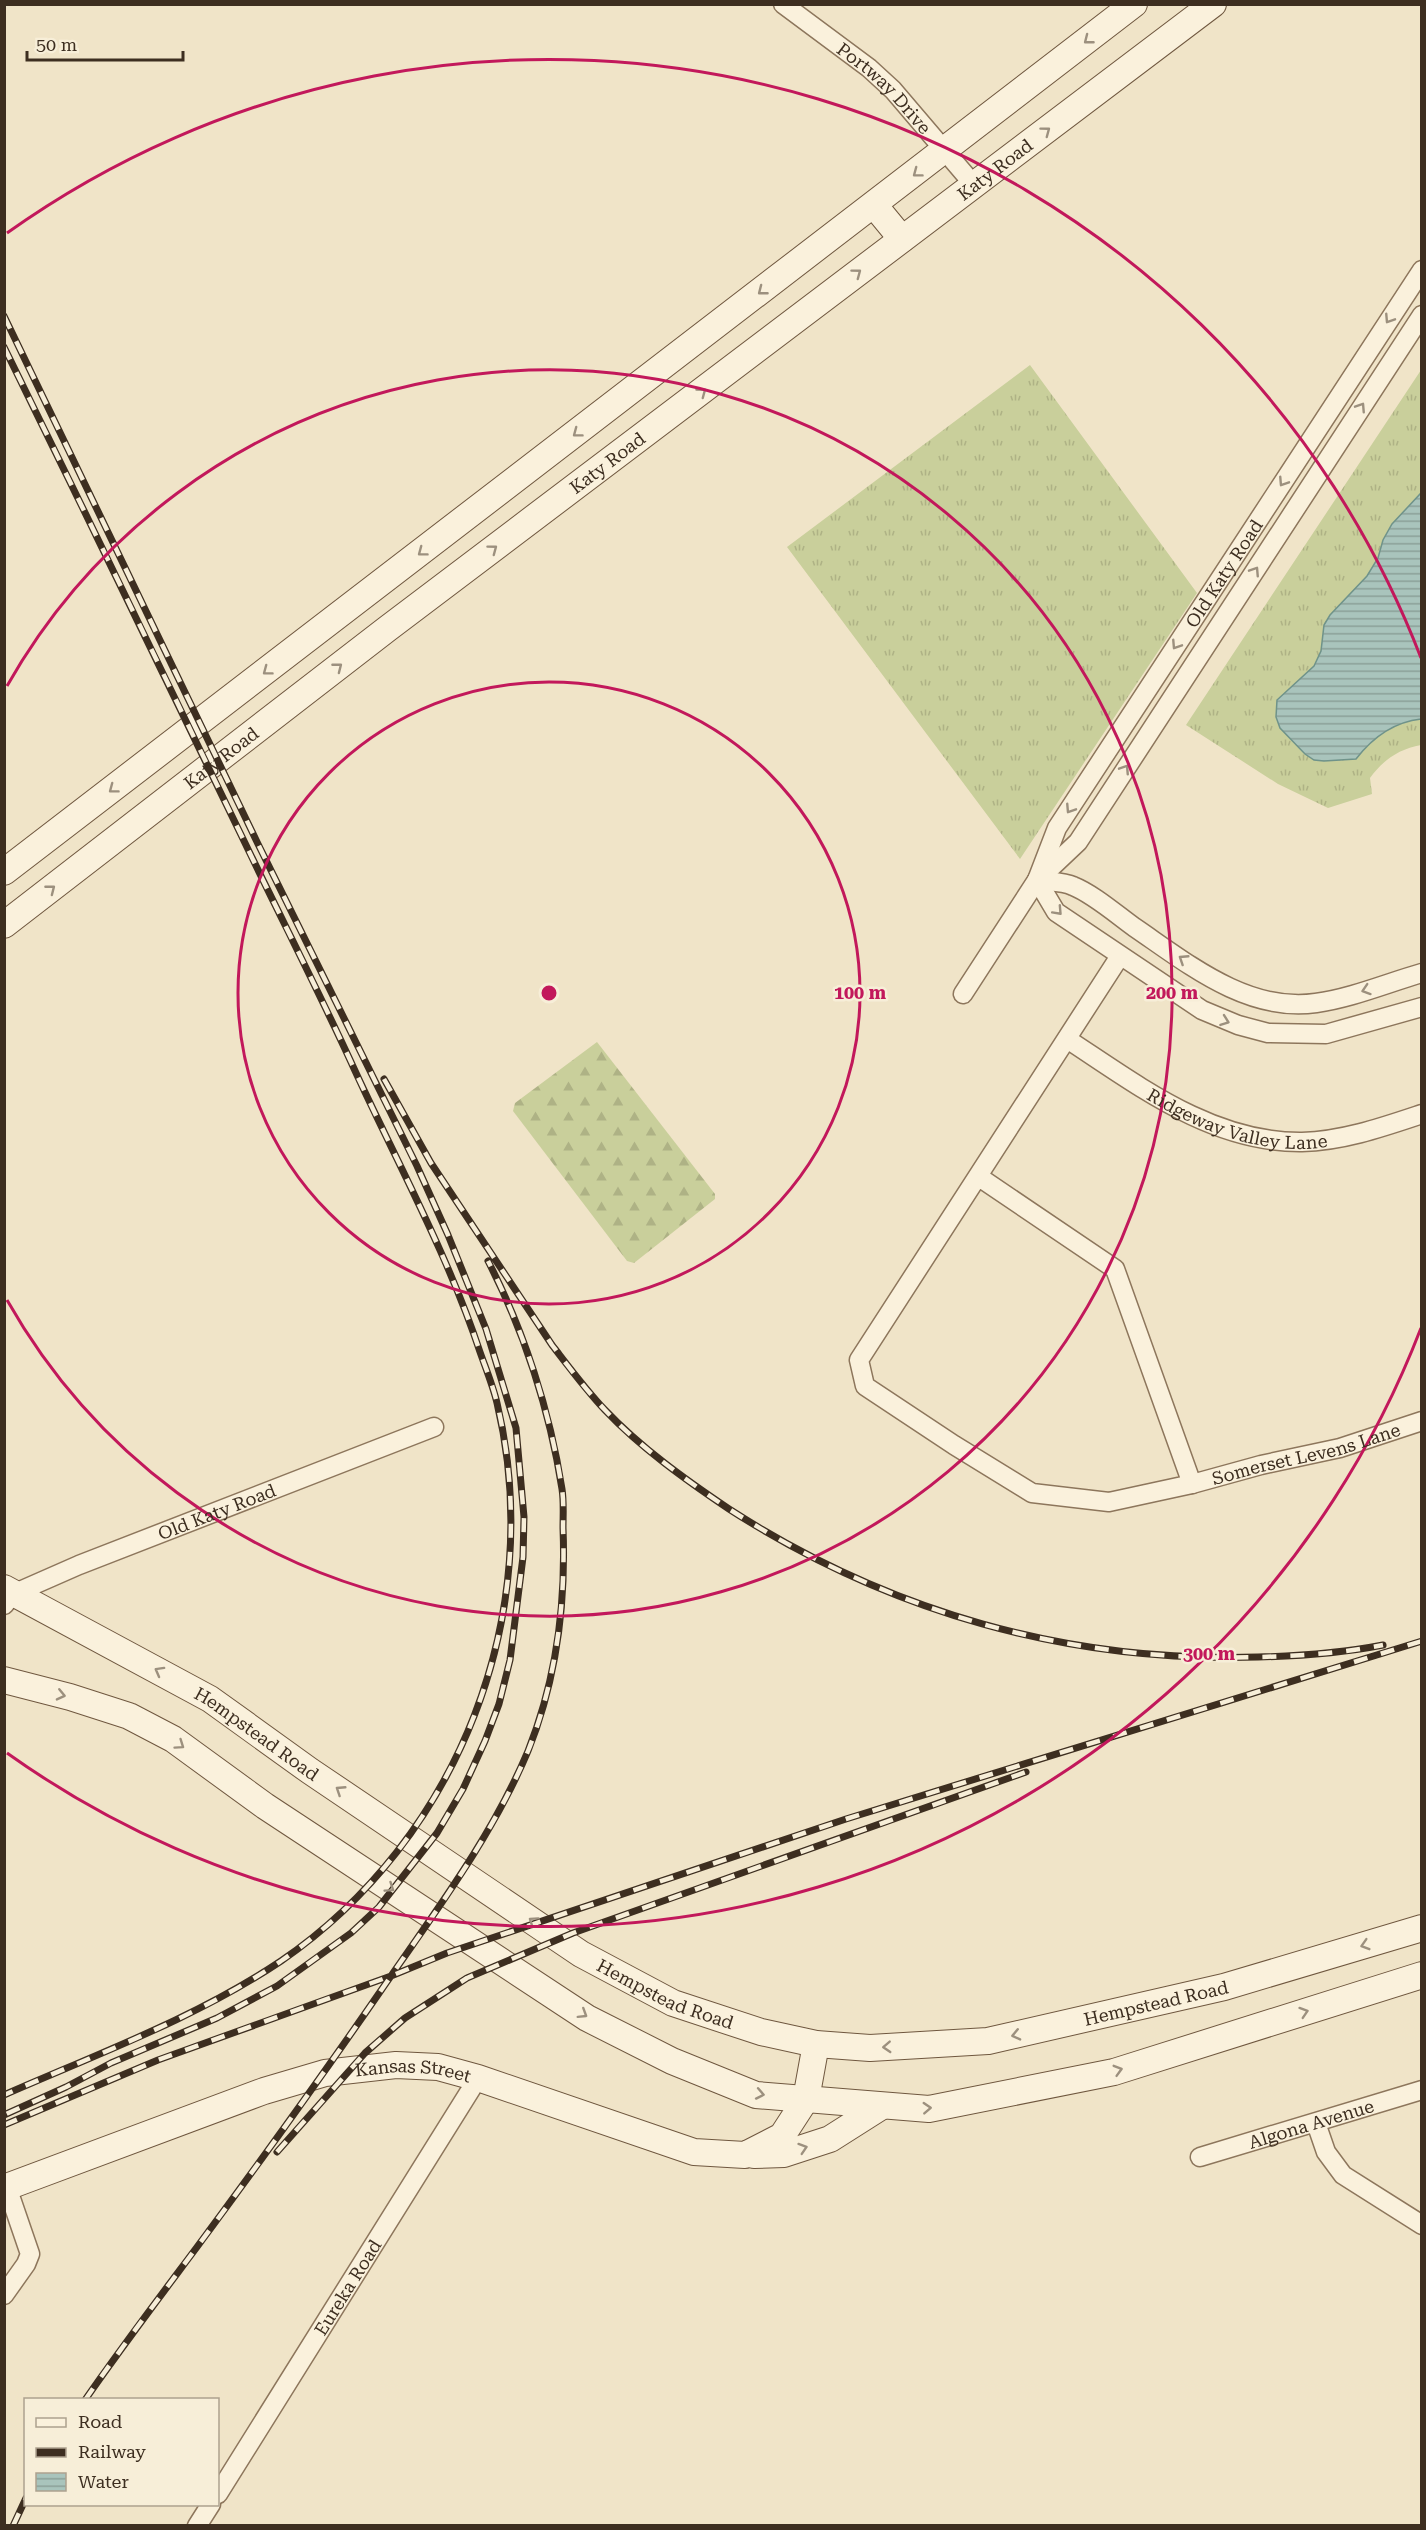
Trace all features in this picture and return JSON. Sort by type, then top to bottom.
[{"type":"main road","points":[[4,872],[946,151],[1134,4]]},
{"type":"main road","name":"Katy Road","points":[[4,925],[387,629],[656,428],[1213,4]]},
{"type":"main road","points":[[874,205],[902,239]]},
{"type":"main road","points":[[623,398],[656,428]]},
{"type":"main road","name":"Hempstead Road","points":[[7,1596],[210,1699],[310,1771],[581,1954],[673,2003],[761,2032],[816,2044],[870,2048],[988,2041],[1224,1987],[1422,1928]]},
{"type":"main road","points":[[4,1680],[70,1697],[129,1716],[173,1739],[265,1806],[587,2018],[672,2061],[756,2095],[929,2109],[1114,2072],[1422,1975]]},
{"type":"main road","points":[[745,2155],[782,2136],[806,2099],[816,2044]]},
{"type":"main road","name":"Kansas Street","points":[[6,2188],[264,2091],[325,2073],[396,2065],[438,2067],[478,2078],[694,2152],[745,2155],[784,2154],[830,2139],[882,2106]]},
{"type":"street","name":"Portway Drive","points":[[783,4],[885,82],[974,185]]},
{"type":"street","points":[[1419,277],[1422,308]]},
{"type":"street","name":"Old Katy Road","points":[[963,994],[1037,880],[1057,828],[1419,277]]},
{"type":"street","name":"Old Katy Road","points":[[1037,880],[1078,842],[1422,315]]},
{"type":"street","points":[[1217,583],[1238,597]]},
{"type":"street","points":[[1037,880],[1072,885],[1205,974],[1240,992],[1285,1003],[1302,1004],[1330,1000],[1422,972]]},
{"type":"street","points":[[1037,880],[1056,912],[1212,1016],[1268,1033],[1326,1034],[1422,1007]]},
{"type":"street","points":[[1141,970],[1160,944]]},
{"type":"street","name":"Somerset Levens Lane","points":[[1120,956],[860,1360],[865,1386],[1032,1493],[1109,1502],[1340,1448],[1422,1421]]},
{"type":"street","name":"Ridgeway Valley Lane","points":[[1067,1039],[1175,1108],[1207,1124],[1238,1134],[1292,1141],[1336,1139],[1375,1130],[1422,1114]]},
{"type":"street","points":[[979,1177],[1115,1269],[1192,1484]]},
{"type":"street","name":"Old Katy Road","points":[[7,1596],[79,1565],[434,1427]]},
{"type":"street","name":"Eureka Road","points":[[219,2492],[478,2078]]},
{"type":"street","name":"Algona Avenue","points":[[1200,2157],[1422,2090]]},
{"type":"street","points":[[1316,2123],[1326,2152],[1343,2175],[1422,2225]]},
{"type":"street","points":[[4,2295],[26,2264],[30,2254],[6,2188]]},
{"type":"street","points":[[197,2526],[210,2506]]},
{"type":"green space","points":[[1030,365],[1197,593],[1020,859],[787,547]]},
{"type":"green space","points":[[1421,370],[1421,745],[1399,752],[1380,766],[1370,778],[1372,794],[1328,808],[1278,784],[1186,725]]},
{"type":"green space","points":[[597,1042],[715,1194],[715,1199],[634,1263],[627,1261],[513,1111],[515,1103]]},
{"type":"water","points":[[1421,493],[1421,719],[1393,727],[1377,737],[1356,759],[1314,760],[1280,728],[1276,717],[1277,700],[1314,666],[1321,651],[1324,625],[1330,615],[1367,576],[1378,558],[1383,540],[1392,524]]},
{"type":"railway","points":[[4,316],[258,844],[417,1166],[448,1235],[486,1329],[516,1428],[524,1517],[523,1557],[510,1660],[499,1704],[463,1789],[437,1833],[379,1907],[351,1933],[277,1986],[217,2018],[111,2063],[66,2087],[4,2115]]},
{"type":"railway","points":[[4,347],[325,1007],[436,1242],[467,1315],[494,1390],[509,1482],[509,1562],[498,1640],[474,1715],[441,1786],[397,1852],[343,1911],[281,1961],[249,1981],[181,2018],[4,2095]]},
{"type":"railway","points":[[384,1079],[431,1163],[552,1345],[591,1394],[619,1424],[664,1463],[729,1509],[790,1545],[852,1576],[917,1603],[982,1624],[1049,1640],[1118,1651],[1187,1657],[1289,1656],[1383,1645]]},
{"type":"railway","points":[[86,2398],[291,2119],[442,1903],[480,1844],[514,1783],[538,1724],[552,1669],[561,1613],[564,1556],[563,1494],[550,1430],[534,1372],[513,1315],[488,1261]]},
{"type":"railway","points":[[4,2125],[158,2060],[391,1976],[447,1953],[846,1819],[1422,1641]]},
{"type":"railway","points":[[277,2152],[365,2053],[405,2018],[467,1978],[573,1933],[1026,1772]]},
{"type":"railway","points":[[13,2526],[24,2502]]}]
